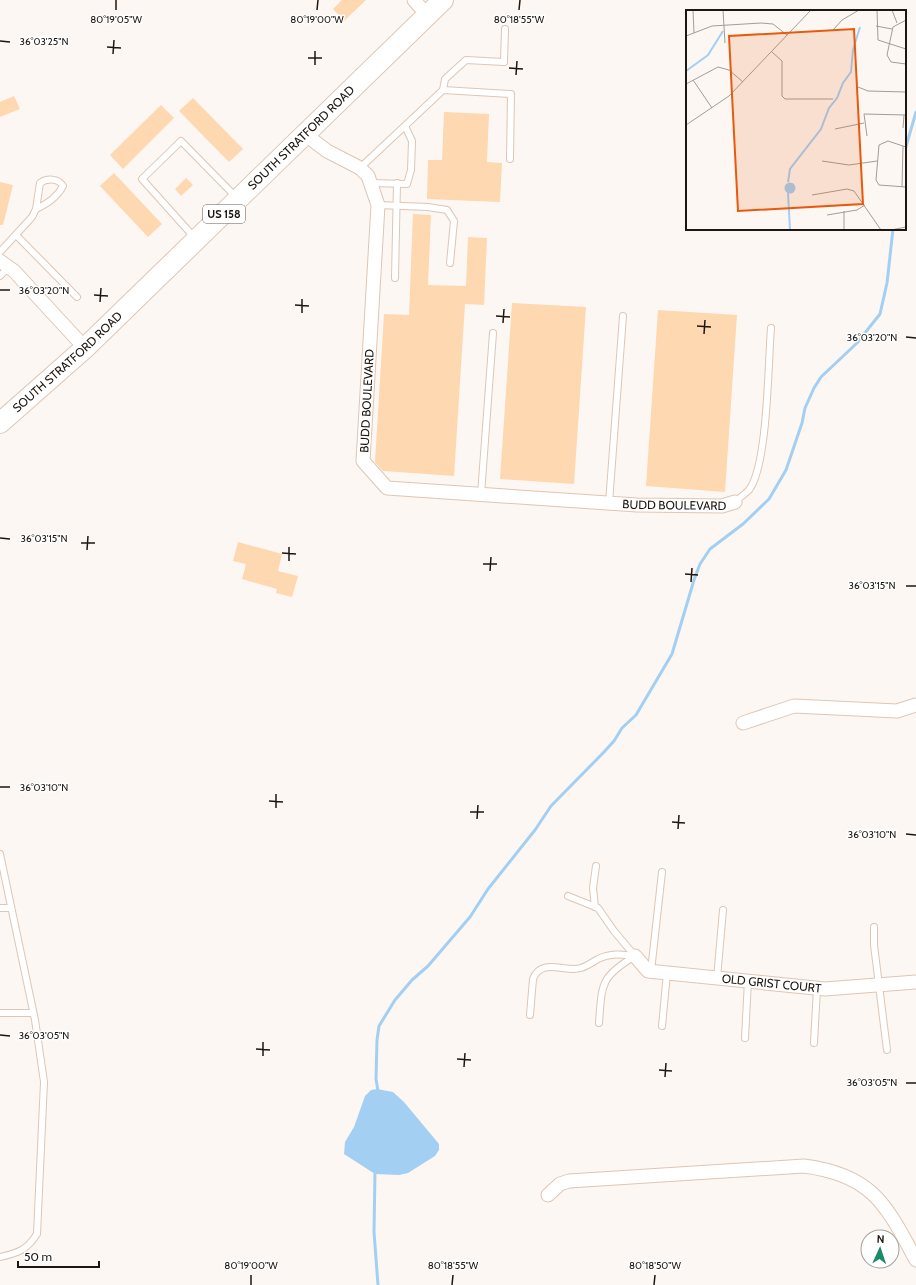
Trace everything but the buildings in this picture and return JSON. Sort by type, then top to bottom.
[{"type":"main road","name":"SOUTH STRATFORD ROAD","points":[[1,418],[85,348],[306,135],[443,0]]},
{"type":"street","points":[[414,0],[427,15]]},
{"type":"street","name":"BUDD BOULEVARD","points":[[306,135],[327,151],[360,168],[368,176],[378,205],[363,461],[387,488],[609,503],[722,506],[735,502]]},
{"type":"street","points":[[3,268],[85,348]]},
{"type":"street","points":[[743,723],[794,706],[897,711],[916,705]]},
{"type":"street","points":[[635,956],[648,971],[651,971]]},
{"type":"street","name":"OLD GRIST COURT","points":[[651,971],[817,988],[916,982]]},
{"type":"street","points":[[548,1195],[560,1184],[569,1182],[804,1166],[824,1168],[854,1180],[878,1198],[886,1207],[916,1260]]},
{"type":"lane","points":[[360,168],[443,90],[445,80],[466,60],[504,62],[505,29]]},
{"type":"lane","points":[[443,90],[511,94],[510,159]]},
{"type":"lane","points":[[370,183],[407,184],[411,170],[412,141],[405,126]]},
{"type":"lane","points":[[197,240],[142,179],[181,141],[239,200]]},
{"type":"lane","points":[[0,252],[32,217],[36,209],[40,183],[44,180],[55,180],[61,182],[63,186],[60,192],[48,203],[36,209]]},
{"type":"lane","points":[[395,278],[397,183]]},
{"type":"lane","points":[[378,205],[397,204],[447,210],[454,222],[450,263]]},
{"type":"lane","points":[[16,235],[77,297]]},
{"type":"lane","points":[[609,503],[623,316]]},
{"type":"lane","points":[[735,502],[749,489],[755,477],[762,454],[771,328]]},
{"type":"lane","points":[[480,494],[493,333]]},
{"type":"lane","points":[[0,854],[33,1013],[44,1082],[37,1234],[29,1246],[14,1254],[0,1258]]},
{"type":"lane","points":[[595,907],[593,888],[596,866]]},
{"type":"lane","points":[[651,971],[662,872]]},
{"type":"lane","points":[[568,896],[602,911],[614,931],[635,956]]},
{"type":"lane","points":[[0,908],[12,908]]},
{"type":"lane","points":[[717,978],[723,910]]},
{"type":"lane","points":[[874,928],[874,945],[887,1050]]},
{"type":"lane","points":[[530,1015],[533,979],[543,968],[552,966],[581,968],[606,955],[618,954],[635,956]]},
{"type":"lane","points":[[599,1023],[603,983],[614,968],[635,956]]},
{"type":"lane","points":[[662,1026],[667,973]]},
{"type":"lane","points":[[745,1038],[748,981]]},
{"type":"lane","points":[[814,1043],[817,988]]},
{"type":"lane","points":[[0,1013],[33,1013]]},
{"type":"water","points":[[377,1089],[393,1092],[404,1102],[439,1144],[439,1150],[435,1156],[408,1173],[399,1175],[375,1174],[344,1154],[345,1142],[354,1127],[365,1096],[371,1090]]},
{"type":"waterway","points":[[906,147],[916,112]]},
{"type":"waterway","points":[[378,1091],[376,1079],[377,1040],[379,1026],[395,1000],[412,980],[428,966],[470,917],[488,889],[535,830],[551,806],[604,752],[614,741],[622,728],[636,715],[672,654],[700,564],[710,549],[743,524],[769,499],[786,470],[802,423],[805,408],[814,388],[821,377],[857,343],[880,314],[887,283],[893,230]]},
{"type":"waterway","points":[[375,1171],[374,1232],[378,1285]]}]
